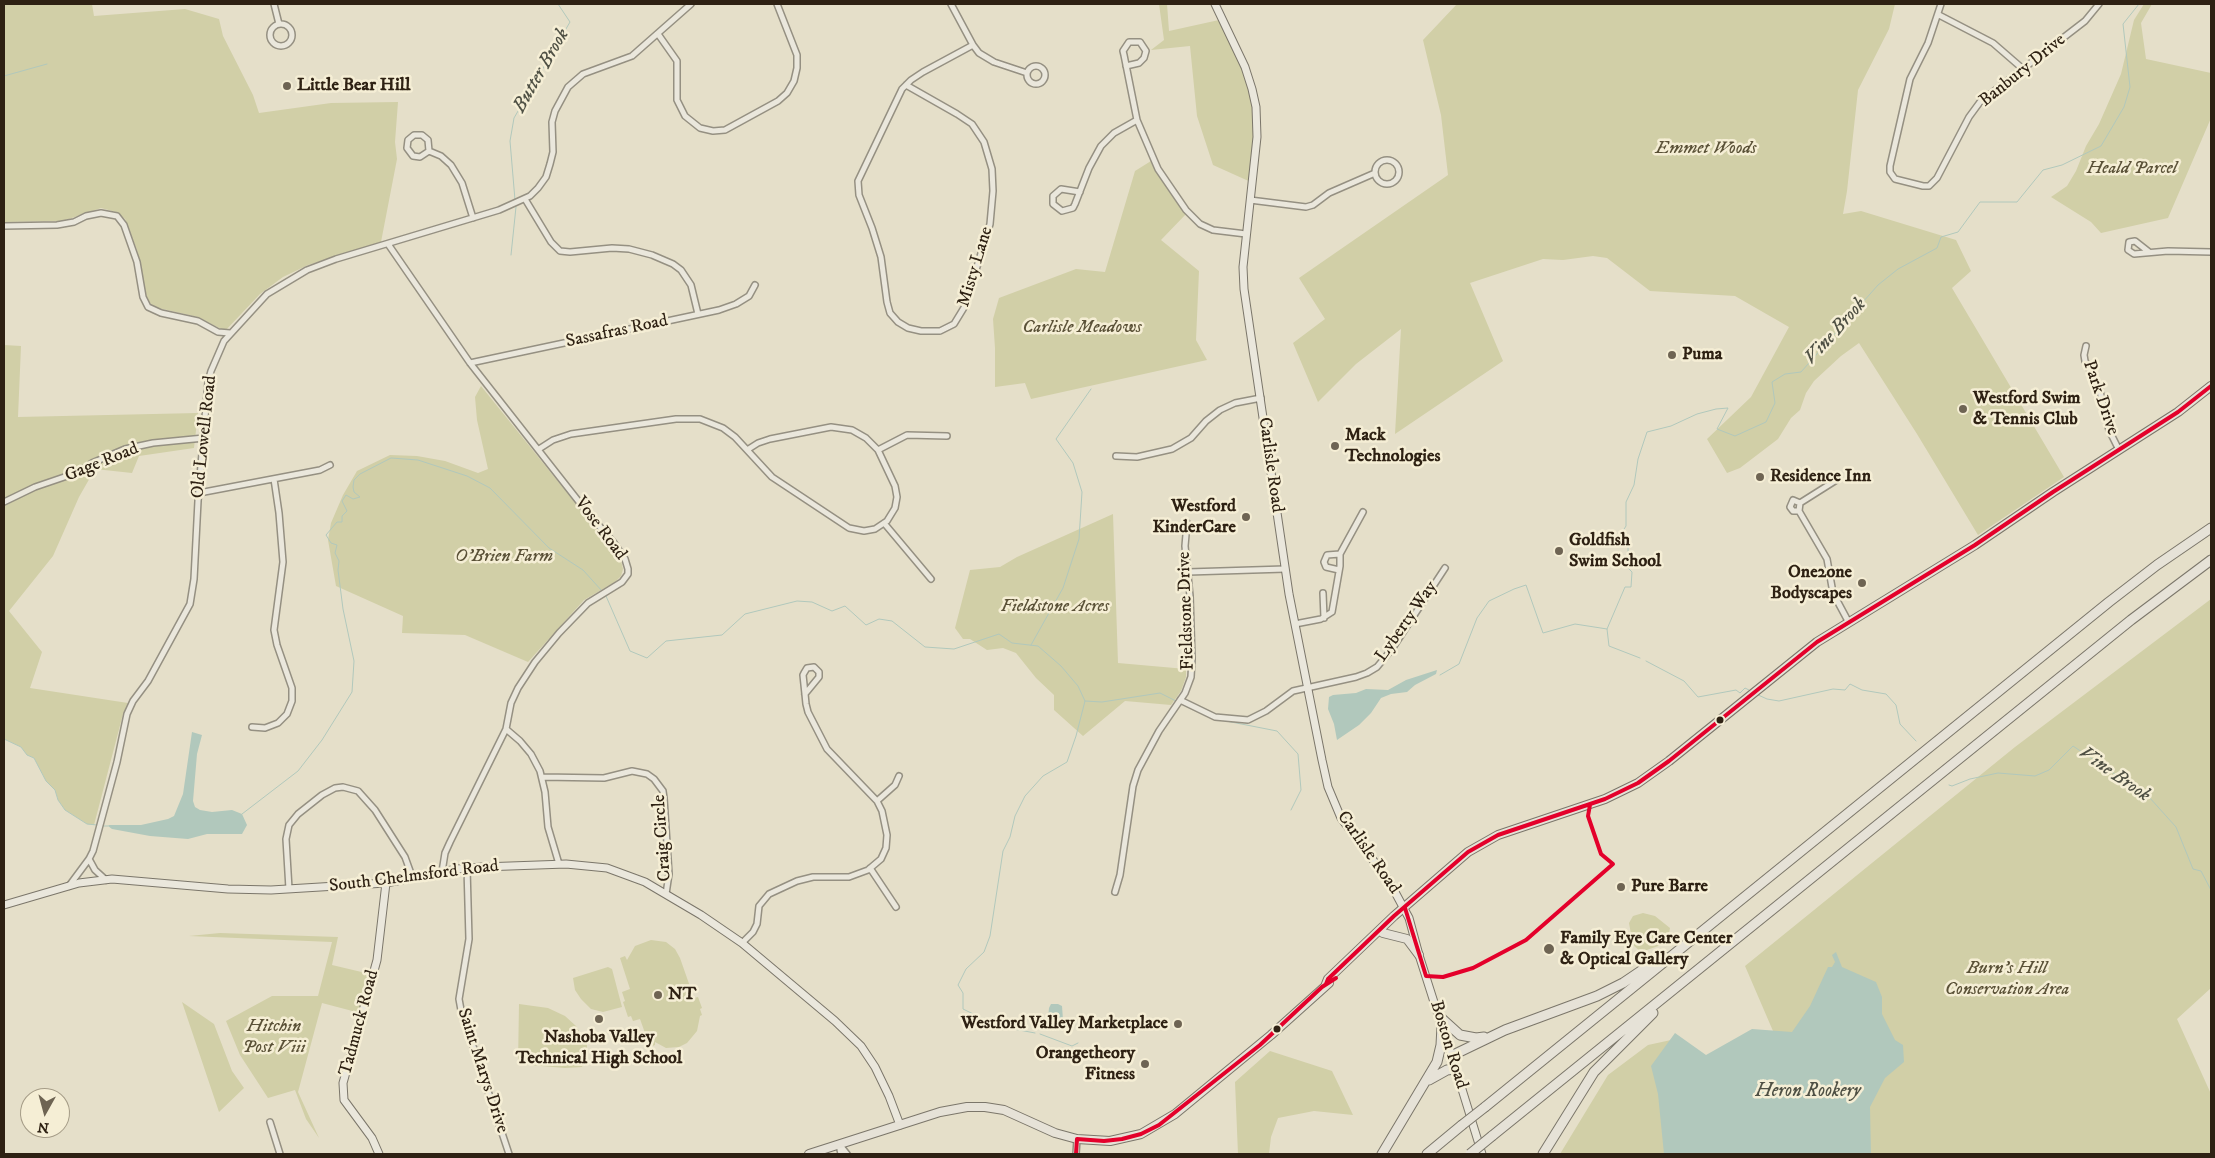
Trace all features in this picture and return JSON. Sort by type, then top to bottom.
[{"type":"highway","points":[[1427,1154],[2108,602],[2211,528]]},
{"type":"highway","points":[[1470,1154],[2131,620],[2211,560]]},
{"type":"highway","points":[[1451,1056],[1499,1033],[1609,990],[1696,936]]},
{"type":"highway","points":[[1543,1154],[1594,1072],[1688,979]]},
{"type":"highway","points":[[1439,1016],[1453,1030],[1466,1037],[1483,1037],[1499,1033]]},
{"type":"highway","points":[[1382,1154],[1425,1084],[1440,1054],[1442,1026]]},
{"type":"highway","points":[[1425,1084],[1440,1073],[1455,1069]]},
{"type":"main road","name":"Carlisle Road","points":[[1215,4],[1245,67],[1256,107],[1257,136],[1243,267],[1244,289],[1285,569],[1322,760],[1334,803],[1346,826],[1389,880],[1405,908]]},
{"type":"main road","points":[[1326,984],[1328,978],[1460,857],[1491,838],[1604,800],[1638,783],[1669,761],[1803,652],[1848,621],[1975,545],[2178,412],[2211,386]]},
{"type":"main road","name":"South Chelmsford Road","points":[[4,905],[68,886],[106,880],[144,881],[236,890],[289,890],[386,883],[467,868],[559,864],[594,866],[620,872],[666,894],[742,943],[835,1021],[861,1046],[883,1081],[900,1125]]},
{"type":"main road","name":"Tadmuck Road","points":[[379,1154],[372,1138],[344,1100],[343,1083],[377,960],[386,883]]},
{"type":"main road","points":[[809,1154],[950,1109],[985,1107],[1013,1113],[1055,1133],[1077,1139],[1116,1140],[1141,1134],[1155,1128],[1175,1114],[1260,1045],[1326,984],[1332,982],[1398,919],[1405,908]]},
{"type":"main road","name":"Boston Road","points":[[1405,908],[1410,918],[1419,955],[1482,1154]]},
{"type":"main road","points":[[1383,933],[1406,939],[1419,955]]},
{"type":"street","points":[[274,4],[279,24]]},
{"type":"street","name":"Old Lowell Road","points":[[68,886],[89,859],[117,762],[127,714],[133,701],[148,681],[190,604],[194,579],[208,382],[223,344],[230,334],[267,294],[286,281],[322,264],[473,218],[525,199],[538,188],[546,177],[553,152],[552,122],[555,110],[568,87],[583,74],[632,56],[691,4]]},
{"type":"street","points":[[658,34],[677,61],[677,100],[685,116],[700,128],[713,131],[725,130],[778,101],[787,93],[794,81],[797,68],[796,48],[777,4]]},
{"type":"street","points":[[951,4],[979,53],[989,59],[1027,73]]},
{"type":"street","name":"Banbury Drive","points":[[1941,4],[1939,15],[1907,91],[1890,166],[1890,172],[1895,179],[1917,186],[1929,186],[1933,183],[1974,110],[1997,88],[2085,21],[2099,4]]},
{"type":"street","points":[[1939,15],[1993,43],[2023,69]]},
{"type":"street","points":[[279,24],[288,26],[292,34],[291,41],[283,46],[274,44],[270,36],[271,29],[279,24]]},
{"type":"street","points":[[1126,66],[1138,63],[1144,58],[1146,51],[1140,42],[1129,42],[1124,48],[1126,66],[1137,120],[1144,142],[1158,169],[1190,216],[1200,224],[1213,230],[1246,234]]},
{"type":"street","name":"Misty Lane","points":[[906,85],[972,124],[984,142],[992,169],[993,191],[990,224],[965,306],[954,324],[940,331],[921,331],[908,328],[892,316],[887,302],[878,247],[858,190],[858,181],[895,101],[906,85],[923,72],[973,45]]},
{"type":"street","points":[[1080,192],[1061,189],[1053,196],[1053,204],[1058,210],[1070,210],[1075,204],[1080,192],[1094,157],[1105,141],[1120,129],[1137,120]]},
{"type":"street","points":[[414,135],[422,135],[428,140],[429,151],[420,157],[413,156],[407,148],[408,140],[414,135]]},
{"type":"street","points":[[429,151],[441,156],[455,170],[462,183],[473,218]]},
{"type":"street","points":[[1250,200],[1306,207],[1313,205],[1329,193],[1375,173],[1379,163],[1385,160],[1393,161],[1399,171],[1395,181],[1387,184],[1380,181],[1375,173]]},
{"type":"street","points":[[525,199],[550,242],[560,250],[570,252],[612,248],[629,249],[652,255],[673,264],[681,270],[691,285],[698,314]]},
{"type":"street","points":[[4,226],[57,225],[74,222],[86,216],[101,213],[118,216],[124,225],[137,262],[143,297],[148,307],[161,313],[198,321],[218,332],[230,334]]},
{"type":"street","name":"Vose Road","points":[[388,244],[470,363],[620,551],[627,564],[628,574],[620,584],[582,609],[544,651],[514,695],[506,729],[445,853],[442,872]]},
{"type":"street","points":[[2149,252],[2211,252]]},
{"type":"street","name":"Sassafras Road","points":[[470,363],[698,314],[736,304],[749,296],[754,286]]},
{"type":"street","points":[[218,332],[223,344]]},
{"type":"street","name":"Park Drive","points":[[2086,346],[2084,354],[2086,361],[2101,394],[2109,430],[2119,450]]},
{"type":"street","points":[[1116,456],[1136,457],[1172,449],[1191,438],[1206,421],[1220,410],[1236,403],[1261,398]]},
{"type":"street","points":[[539,449],[553,440],[571,434],[683,418],[700,419],[723,428],[772,476],[846,527],[864,531],[875,529],[884,523],[893,512],[897,493],[894,483],[878,450],[857,432],[834,427],[770,439],[758,443],[747,450]]},
{"type":"street","points":[[878,450],[907,435],[947,436]]},
{"type":"street","name":"Gage Road","points":[[4,502],[35,487],[79,472],[92,463],[125,449],[168,441],[204,438]]},
{"type":"street","points":[[199,493],[320,470],[330,466]]},
{"type":"street","points":[[252,727],[266,728],[278,723],[287,714],[292,701],[292,688],[275,637],[274,621],[283,562],[280,513],[274,479]]},
{"type":"street","points":[[1800,503],[1838,479]]},
{"type":"street","points":[[1799,511],[1791,510],[1790,505],[1793,500],[1800,503]]},
{"type":"street","points":[[1800,503],[1799,511],[1827,559],[1834,593],[1848,621]]},
{"type":"street","points":[[1295,624],[1324,618],[1330,614],[1333,609],[1340,554],[1363,512]]},
{"type":"street","points":[[884,523],[931,579]]},
{"type":"street","name":"Fieldstone Drive","points":[[1115,892],[1120,875],[1131,798],[1138,770],[1146,752],[1188,686],[1192,659],[1188,572],[1184,546],[1187,523]]},
{"type":"street","points":[[1339,570],[1326,567],[1324,562],[1327,555],[1340,554]]},
{"type":"street","name":"Lyberty Way","points":[[1180,700],[1215,717],[1248,720],[1266,711],[1292,691],[1356,677],[1377,667],[1392,649],[1445,568]]},
{"type":"street","points":[[1188,572],[1285,569]]},
{"type":"street","points":[[1323,592],[1324,618]]},
{"type":"street","points":[[742,943],[753,932],[757,924],[759,906],[769,894],[797,881],[813,877],[849,877],[870,868],[881,859],[886,848],[887,835],[882,811],[877,801],[827,749],[808,712],[805,694],[804,671],[809,667],[814,667],[819,672],[819,677],[805,694]]},
{"type":"street","points":[[506,729],[531,754],[542,777],[548,827],[559,864]]},
{"type":"street","name":"Craig Circle","points":[[542,777],[604,778],[632,771],[647,774],[654,779],[663,791],[664,798],[669,874],[666,894]]},
{"type":"street","points":[[877,801],[895,785],[899,776]]},
{"type":"street","points":[[289,890],[286,839],[289,825],[298,814],[322,795],[336,788],[343,787],[358,792],[375,810],[405,857],[413,879]]},
{"type":"street","points":[[89,859],[95,870],[106,880]]},
{"type":"street","name":"Saint Marys Drive","points":[[467,868],[469,939],[459,999],[509,1154]]},
{"type":"street","points":[[870,868],[896,907]]},
{"type":"street","points":[[270,1122],[280,1154]]},
{"type":"street","points":[[1076,1154],[1077,1139]]},
{"type":"street","points":[[839,1144],[840,1154]]},
{"type":"street","points":[[839,1144],[847,1154]]},
{"type":"green space","points":[[4,4],[92,4],[94,16],[185,9],[219,19],[223,36],[253,95],[259,113],[331,103],[398,102],[395,142],[397,159],[381,242],[308,265],[283,277],[260,294],[225,331],[198,317],[158,308],[151,304],[147,298],[137,250],[125,219],[116,212],[101,208],[63,221],[4,222]]},
{"type":"green space","points":[[1159,4],[1167,4],[1169,31],[1219,20],[1246,72],[1256,110],[1253,183],[1213,165],[1197,116],[1190,46],[1151,50],[1164,40]]},
{"type":"green space","name":"Emmet Woods","points":[[1457,4],[1895,4],[1889,29],[1858,90],[1843,214],[1861,211],[1956,240],[1971,271],[1952,288],[2064,477],[1978,535],[1859,343],[1841,356],[1814,381],[1806,393],[1800,410],[1791,418],[1778,439],[1740,468],[1727,473],[1707,439],[1751,397],[1789,327],[1735,296],[1650,291],[1607,258],[1593,256],[1563,260],[1543,259],[1470,283],[1503,361],[1395,434],[1401,329],[1356,364],[1318,402],[1293,343],[1325,319],[1299,278],[1448,175],[1441,115],[1423,40]]},
{"type":"green space","name":"Heald Parcel","points":[[2144,4],[2152,4],[2141,23],[2146,59],[2211,73],[2211,118],[2168,218],[2101,233],[2091,222],[2051,197],[2067,186],[2099,124],[2121,74],[2134,20]]},
{"type":"green space","name":"Carlisle Meadows","points":[[1151,161],[1187,213],[1161,240],[1199,271],[1196,340],[1207,360],[1031,399],[1025,383],[995,387],[993,319],[999,298],[1076,269],[1105,272],[1135,171]]},
{"type":"green space","points":[[4,345],[21,346],[18,417],[198,413],[194,448],[139,456],[132,473],[95,469],[79,497],[53,556],[9,611],[42,652],[30,688],[128,703],[123,714],[94,825],[87,824],[65,810],[58,800],[55,790],[46,781],[34,758],[27,755],[21,747],[4,739]]},
{"type":"green space","name":"O'Brien Farm","points":[[481,386],[610,546],[621,561],[623,569],[621,576],[615,582],[584,600],[528,662],[465,635],[402,633],[403,616],[336,586],[328,540],[331,523],[343,495],[357,471],[390,455],[417,456],[445,461],[478,473],[488,469],[477,420],[475,397]]},
{"type":"green space","name":"Fieldstone Acres","points":[[1113,514],[1118,663],[1186,669],[1186,677],[1181,691],[1171,705],[1125,701],[1083,736],[1054,710],[1054,695],[1036,678],[1016,653],[1003,648],[987,650],[970,639],[963,639],[955,628],[970,570],[1000,567],[1017,557]]},
{"type":"green space","name":"Burn’s Hill Conservation Area","points":[[2211,599],[2211,988],[2177,1019],[2211,1094],[2211,1154],[1826,1154],[1745,966],[2015,747]]},
{"type":"green space","points":[[1643,913],[1655,916],[1670,928],[1667,943],[1641,952],[1633,945],[1629,923],[1633,916]]},
{"type":"green space","name":"Hitchin Post Viii","points":[[220,933],[338,937],[332,965],[370,974],[360,1013],[322,1003],[298,1092],[319,1138],[306,1119],[295,1090],[268,1098],[240,1055],[226,1021],[272,996],[318,996],[332,942],[189,936]]},
{"type":"green space","name":"NT","points":[[651,940],[666,942],[675,949],[694,998],[698,997],[702,1008],[700,1009],[702,1015],[700,1016],[697,1031],[687,1043],[679,1047],[666,1048],[655,1042],[655,1045],[650,1047],[640,1019],[633,1021],[631,1016],[628,1017],[623,1002],[625,1001],[622,992],[630,989],[620,958],[625,956],[627,960],[635,946]]},
{"type":"green space","points":[[608,967],[612,969],[622,1007],[603,1012],[591,1009],[575,990],[573,978]]},
{"type":"green space","name":"Hitchin Post Viii","points":[[182,1002],[214,1024],[232,1071],[244,1088],[219,1112]]},
{"type":"green space","points":[[519,1004],[548,1008],[565,1016],[576,1026],[587,1045],[587,1054],[582,1067],[565,1068],[518,1064]]},
{"type":"green space","points":[[1671,1040],[1676,1154],[1560,1154],[1608,1075],[1648,1045]]},
{"type":"green space","points":[[1270,1051],[1332,1071],[1353,1115],[1314,1111],[1278,1118],[1271,1137],[1269,1154],[1238,1154],[1235,1082]]},
{"type":"water","points":[[1612,535],[1627,536],[1630,538],[1629,544],[1600,543],[1599,538]]},
{"type":"water","points":[[1437,670],[1436,674],[1415,685],[1407,692],[1391,694],[1381,698],[1371,713],[1359,725],[1337,740],[1334,724],[1328,709],[1329,697],[1356,693],[1366,689],[1388,690],[1406,680]]},
{"type":"water","points":[[192,732],[202,735],[197,754],[193,801],[195,807],[212,812],[232,810],[242,814],[247,825],[242,834],[207,834],[188,839],[150,836],[112,829],[108,826],[141,825],[174,816],[183,794]]},
{"type":"water","name":"Heron Rookery","points":[[1836,952],[1842,967],[1876,982],[1882,997],[1882,1014],[1895,1040],[1903,1045],[1904,1062],[1885,1078],[1870,1107],[1871,1154],[1664,1154],[1658,1094],[1651,1066],[1675,1033],[1706,1055],[1752,1029],[1792,1032],[1810,1006],[1828,967],[1832,967],[1835,962],[1832,955]]},
{"type":"water","points":[[1051,1004],[1062,1006],[1063,1020],[1060,1030],[1047,1030]]},
{"type":"waterway","name":"Butter Brook","points":[[515,200],[510,141],[514,118],[570,22],[558,4]]},
{"type":"waterway","name":"Vine Brook","points":[[1623,536],[1621,534],[1626,526],[1626,502],[1634,485],[1638,459],[1647,432],[1671,426],[1697,414],[1716,409],[1728,408],[1717,429],[1735,436],[1766,422],[1775,403],[1772,382],[1785,374],[1801,372],[1878,285],[1898,269],[1937,248],[1941,237],[1958,232],[1980,202],[2017,202],[2043,170],[2062,165],[2101,146],[2124,107],[2130,87],[2123,24],[2139,4]]},
{"type":"waterway","points":[[4,76],[47,64]]},
{"type":"waterway","name":"Butter Brook","points":[[511,255],[516,207]]},
{"type":"waterway","points":[[1031,645],[1063,588],[1079,539],[1082,492],[1073,463],[1056,439],[1091,389]]},
{"type":"waterway","points":[[242,814],[298,771],[322,740],[352,692],[354,661],[343,609],[338,570],[339,561],[335,553],[337,545],[331,543],[326,535],[337,522],[342,522],[342,516],[347,511],[342,501],[346,495],[353,499],[360,497],[354,492],[353,487],[354,480],[360,474],[391,458],[418,460],[467,476],[490,488],[549,548],[583,570],[602,591]]},
{"type":"waterway","name":"Vine Brook","points":[[1628,545],[1628,568],[1632,572],[1631,587],[1625,587],[1607,629],[1609,646],[1640,658]]},
{"type":"waterway","points":[[1440,675],[1459,664],[1477,618],[1489,601],[1526,585],[1543,633],[1575,624],[1607,629]]},
{"type":"waterway","points":[[606,596],[630,651],[647,658],[666,641],[722,635],[745,614],[797,601],[812,602],[832,611],[845,606],[866,625],[879,619],[892,621],[925,647],[954,649],[999,634],[1012,643],[1038,646],[1061,666],[1078,686],[1085,701],[1076,736],[1067,762],[1043,776],[1025,796],[1015,816],[1010,837],[1003,851],[990,936],[984,952],[966,969],[958,985],[963,993],[963,1009],[998,1026],[1035,1033]]},
{"type":"waterway","name":"Vine Brook","points":[[1646,661],[1684,681],[1698,697],[1736,690],[1740,693],[1745,688],[1749,690]]},
{"type":"waterway","name":"Vine Brook","points":[[1756,694],[1767,699],[1779,701],[1833,689],[1845,690],[1850,684],[1862,690],[1886,694],[1896,705],[1900,724],[1916,741]]},
{"type":"waterway","points":[[1085,701],[1102,702],[1160,693],[1176,701]]},
{"type":"waterway","points":[[1179,703],[1212,718]]},
{"type":"waterway","points":[[1221,720],[1277,731],[1298,754],[1301,790],[1291,810]]},
{"type":"waterway","points":[[4,739],[21,747],[27,755],[34,758],[46,781],[55,790],[58,800],[65,810],[87,824],[97,825]]},
{"type":"waterway","name":"Vine Brook","points":[[1949,785],[1952,786],[1970,779],[1998,773],[2035,776],[2049,770],[2073,746],[2149,797],[2176,827],[2193,869],[2201,871],[2211,890]]},
{"type":"waterway","points":[[101,826],[108,826]]},
{"type":"waterway","points":[[1040,1034],[1072,1046],[1078,1043]]},
{"type":"transit line","points":[[1326,984],[1328,979],[1394,916],[1468,852],[1498,835],[1605,799],[1638,783],[1669,761],[1817,642],[1975,545],[2053,492],[2178,412],[2211,386]]},
{"type":"transit line","points":[[1405,908],[1426,976],[1443,977],[1473,968],[1526,940],[1613,864],[1601,854],[1588,816],[1590,805]]},
{"type":"transit line","points":[[1076,1154],[1077,1139],[1104,1141],[1122,1139],[1141,1134],[1159,1125],[1260,1045],[1322,987],[1336,978]]},
{"type":"place","name":"Little Bear Hill","points":[[287,86]]},
{"type":"place","name":"Puma","points":[[1672,355]]},
{"type":"place","name":"Westford Swim & Tennis Club","points":[[1963,409]]},
{"type":"place","name":"Mack Technologies","points":[[1335,446]]},
{"type":"place","name":"Residence Inn","points":[[1760,477]]},
{"type":"place","name":"Westford KinderCare","points":[[1246,517]]},
{"type":"place","name":"Goldfish Swim School","points":[[1559,551]]},
{"type":"place","name":"One2one Bodyscapes","points":[[1862,583]]},
{"type":"place","name":"Pure Barre","points":[[1621,887]]},
{"type":"place","name":"Family Eye Care Center & Optical Gallery","points":[[1549,949]]},
{"type":"place","name":"NT","points":[[658,995]]},
{"type":"place","name":"Nashoba Valley Technical High School","points":[[599,1019]]},
{"type":"place","name":"Westford Valley Marketplace","points":[[1178,1024]]},
{"type":"place","name":"Orangetheory Fitness","points":[[1145,1064]]}]
